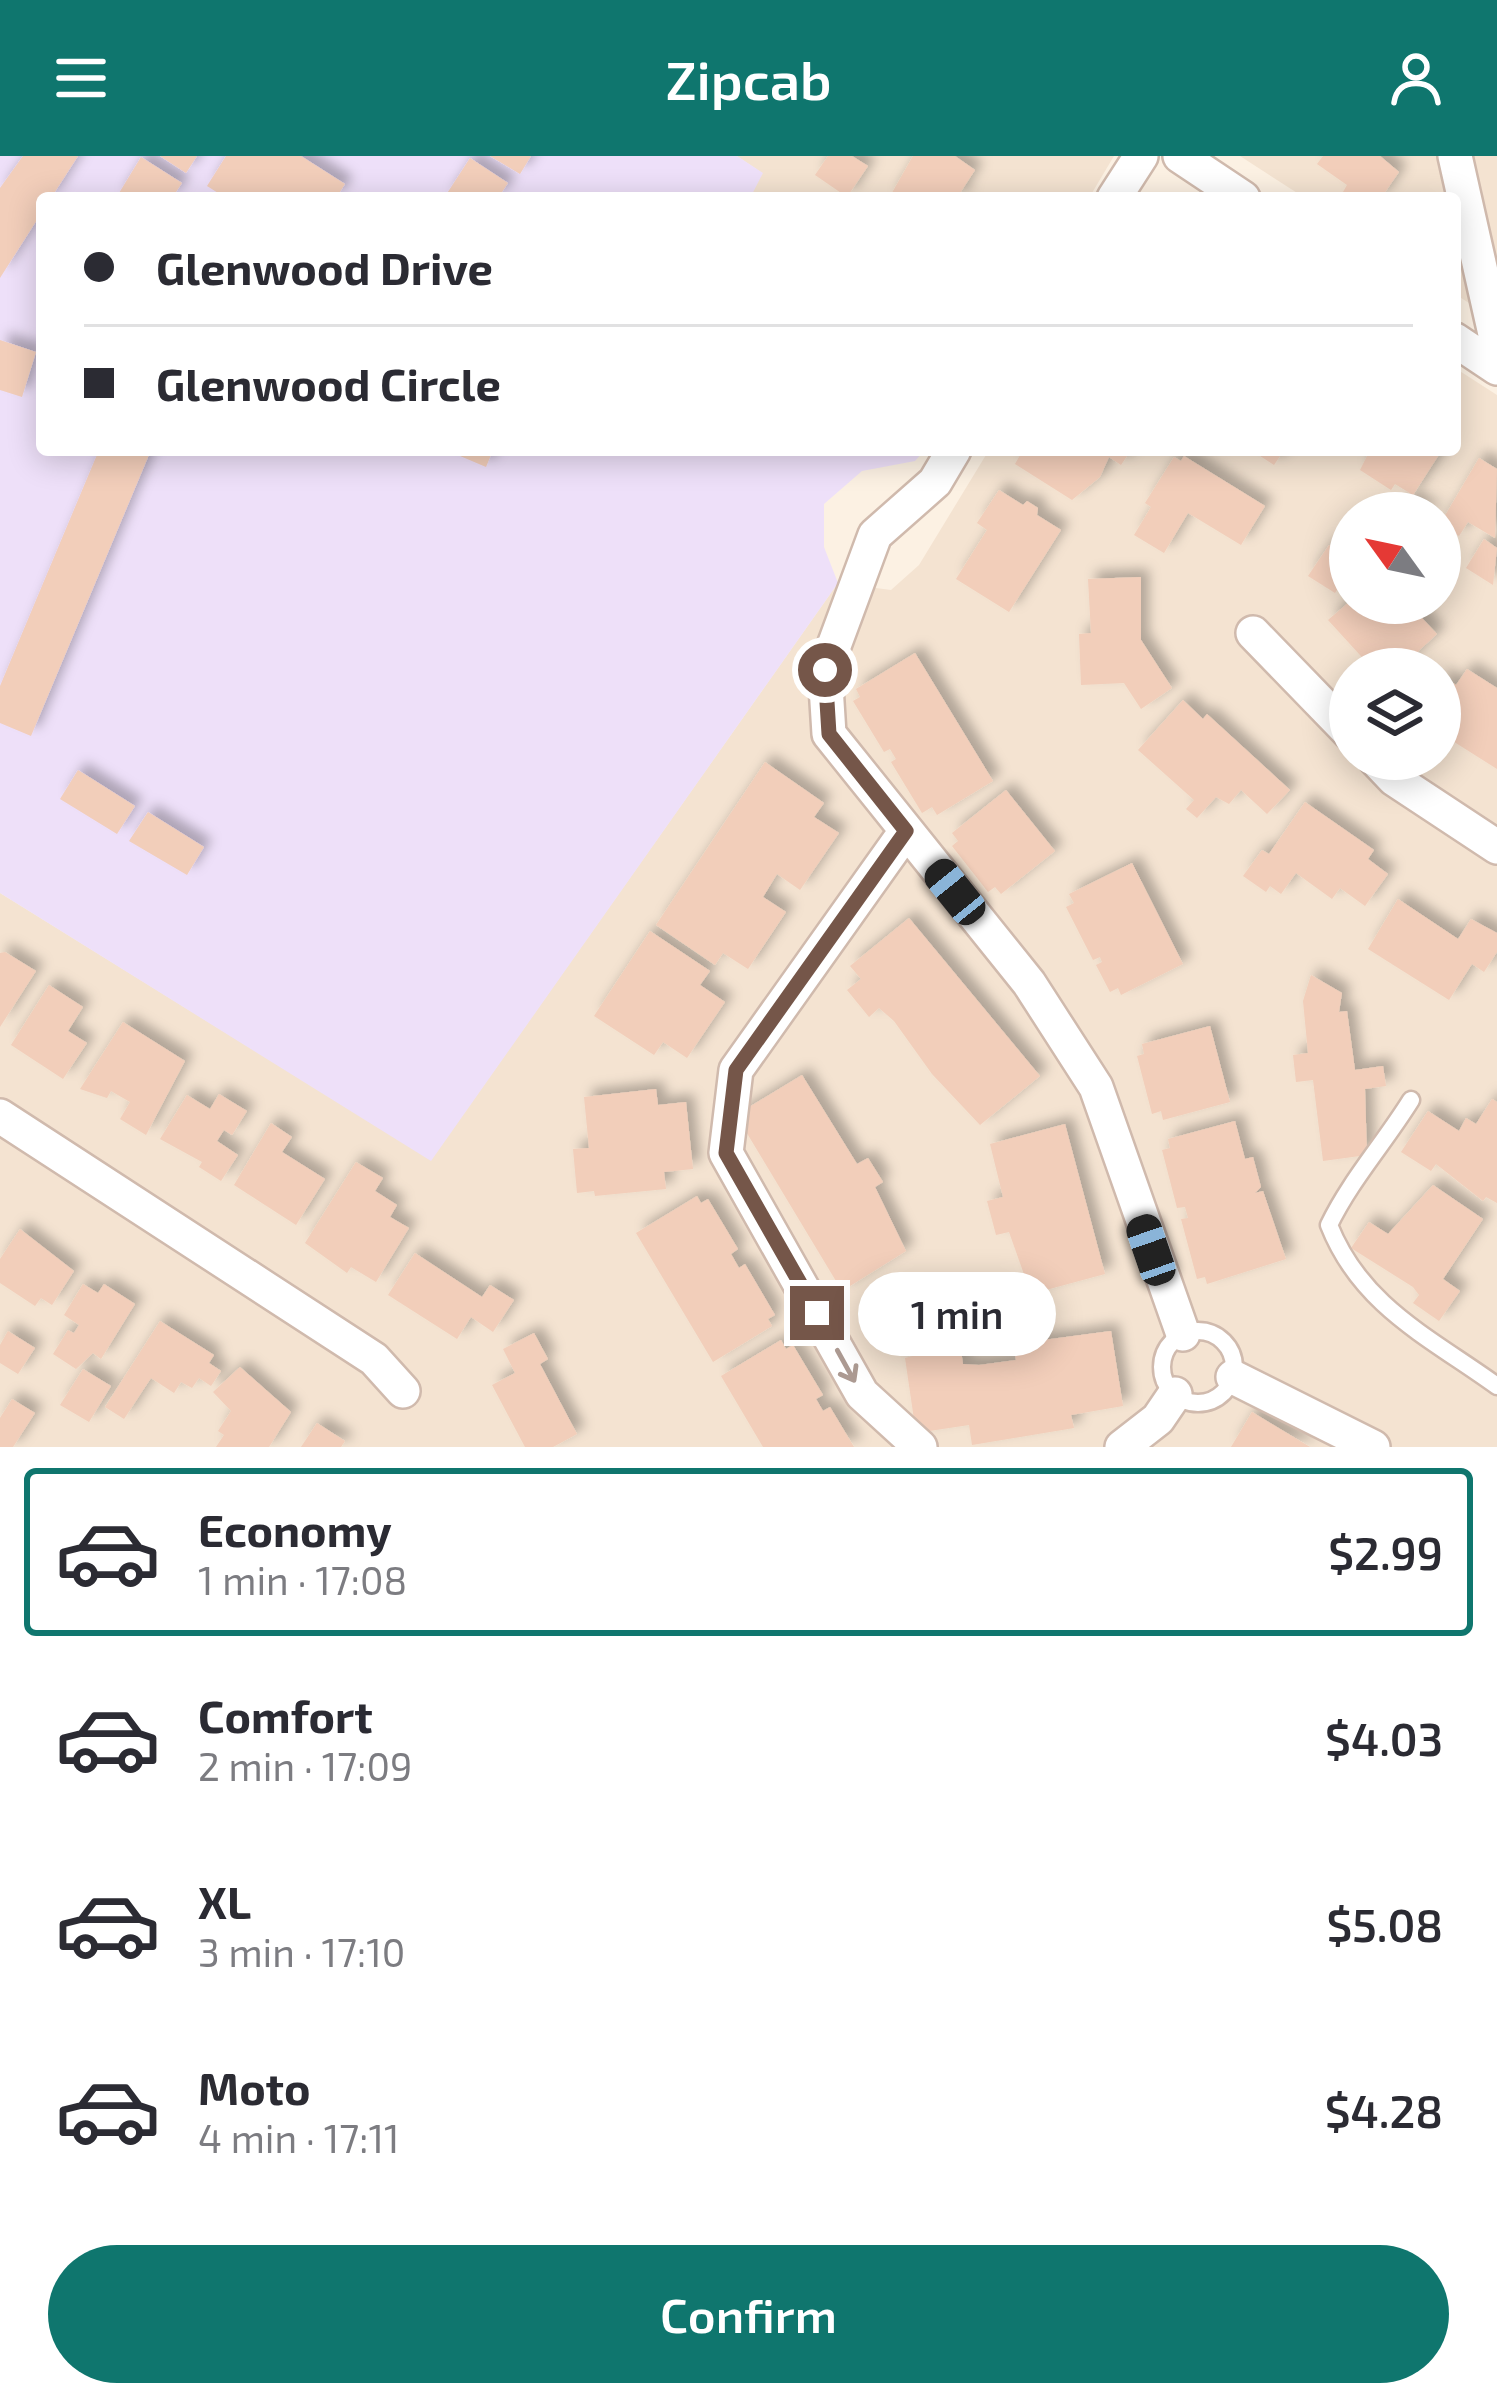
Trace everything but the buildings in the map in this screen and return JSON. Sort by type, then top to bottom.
[{"type":"street","points":[[1118,192],[1141,156]]},
{"type":"street","points":[[1180,156],[1234,192]]},
{"type":"street","points":[[1455,156],[1497,343]]},
{"type":"street","points":[[1461,344],[1497,368]]},
{"type":"street","points":[[950,456],[935,482],[875,535],[825,670],[829,734],[1029,983],[1096,1087],[1183,1334]]},
{"type":"street","points":[[1253,633],[1329,711]]},
{"type":"street","points":[[1397,780],[1497,847]]},
{"type":"street","points":[[906,831],[736,1070],[726,1153],[862,1394],[920,1447]]},
{"type":"street","points":[[0,1116],[374,1359],[403,1391]]},
{"type":"street","points":[[1233,1377],[1373,1447]]},
{"type":"street","points":[[1122,1447],[1158,1419],[1175,1394]]},
{"type":"lane","points":[[1411,1100],[1370,1166],[1343,1195],[1329,1225],[1344,1262],[1370,1296],[1497,1386]]},
{"type":"lane","points":[[1183,1334],[1217,1336],[1232,1354],[1233,1377],[1208,1401],[1175,1394],[1162,1362],[1183,1334]]},
{"type":"shaded area","points":[[0,156],[737,156],[763,173],[753,192],[36,192],[36,456],[920,456],[915,461],[862,471],[824,504],[824,547],[838,583],[431,1161],[0,893]]},
{"type":"shaded area","points":[[737,156],[1114,156],[1093,192],[753,192],[762,173]]},
{"type":"shaded area","points":[[1240,156],[1497,156],[1497,321],[1461,298],[1461,192],[1296,192]]},
{"type":"shaded area","points":[[1461,372],[1497,395],[1497,1447],[0,1447],[0,893],[431,1160],[838,583],[891,590],[919,565],[985,456],[1461,456]]},
{"type":"route","points":[[817,1313],[726,1153],[736,1070],[906,831],[829,734],[825,670]]}]
